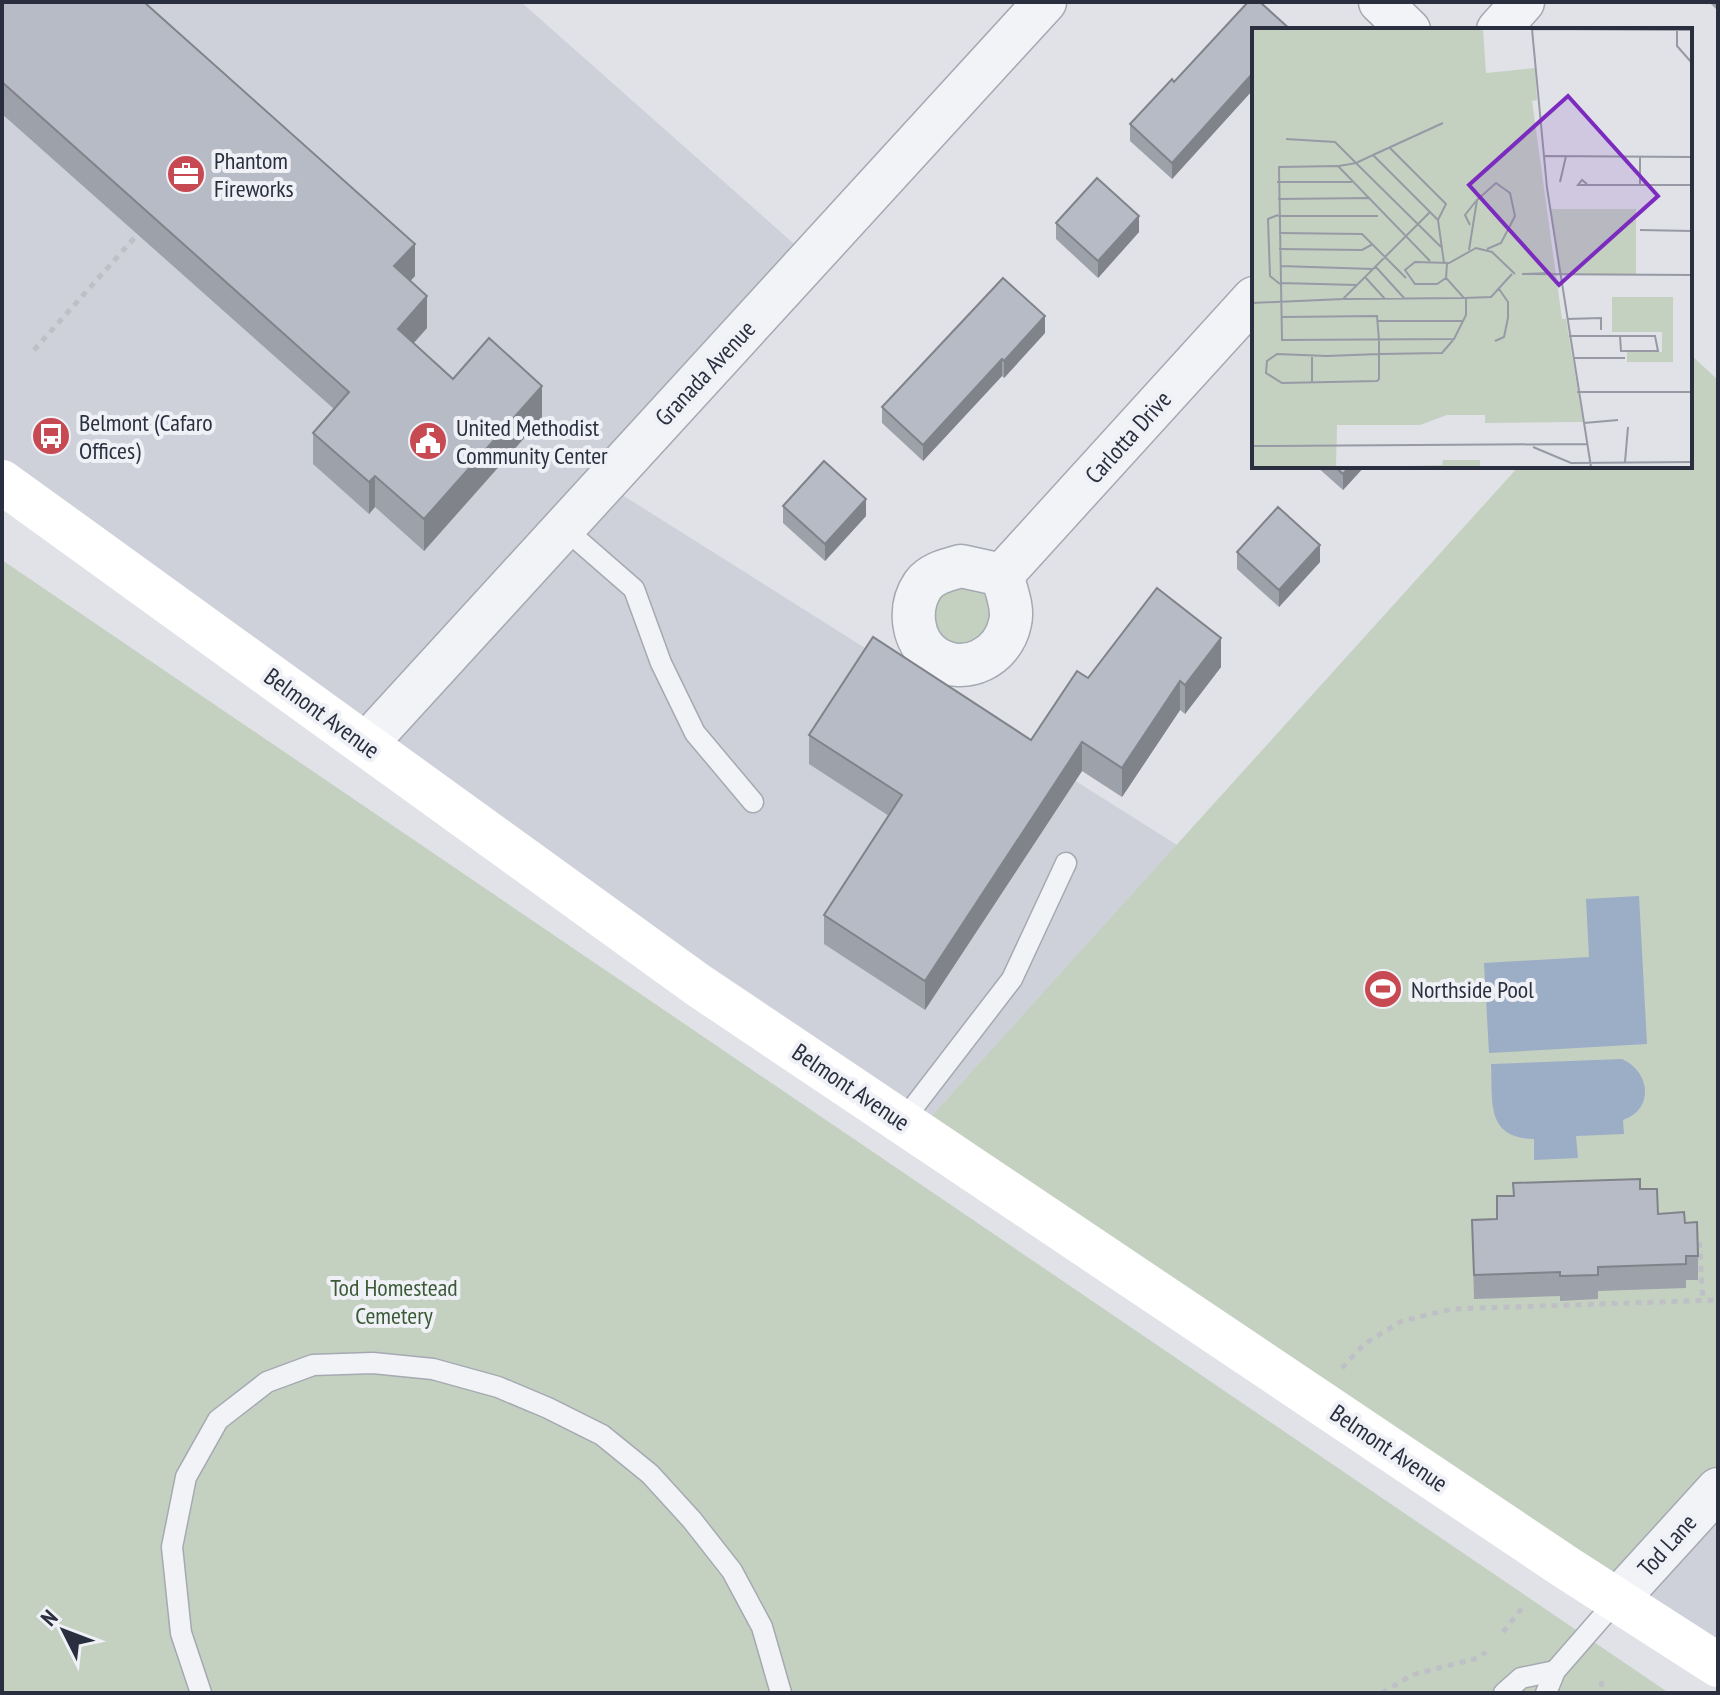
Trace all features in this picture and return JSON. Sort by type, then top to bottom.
[{"type":"main road","name":"Belmont Avenue","points":[[2,482],[698,985],[1616,1601],[1718,1665]]},
{"type":"street","name":"Granada Avenue","points":[[366,744],[1045,2]]},
{"type":"street","points":[[1380,2],[1407,28]]},
{"type":"street","points":[[1500,28],[1523,2]]},
{"type":"street","name":"Carlotta Drive","points":[[1002,575],[1252,300]]},
{"type":"street","name":"Tod Lane","points":[[1616,1601],[1718,1489]]},
{"type":"lane","points":[[564,528],[634,589],[661,663],[695,733],[753,802]]},
{"type":"lane","points":[[902,1122],[1012,979],[1066,863]]},
{"type":"lane","points":[[201,1693],[181,1633],[172,1547],[186,1477],[218,1420],[267,1382],[313,1365],[373,1363],[433,1369],[498,1387],[602,1435],[650,1474],[732,1571],[762,1627],[781,1693]]},
{"type":"lane","points":[[1546,1693],[1555,1671],[1616,1601]]},
{"type":"lane","points":[[1504,1693],[1521,1678],[1555,1671]]},
{"type":"path","points":[[34,350],[137,235]]},
{"type":"path","points":[[1689,1231],[1699,1237],[1703,1301]]},
{"type":"path","points":[[1314,1399],[1364,1344],[1402,1321],[1452,1309],[1718,1300]]},
{"type":"path","points":[[1503,1632],[1522,1608]]},
{"type":"path","points":[[1382,1693],[1412,1675],[1469,1661],[1486,1652]]},
{"type":"path","points":[[1601,1681],[1603,1693]]},
{"type":"shaded area","points":[[2,2],[521,2],[811,259],[605,484],[1177,845],[917,1132],[2,482]]},
{"type":"shaded area","points":[[1718,1489],[1718,1665],[1616,1601]]},
{"type":"green space","name":"Northside Pool","points":[[1692,356],[1718,380],[1718,1489],[1616,1601],[917,1132],[1517,468],[1692,468]]},
{"type":"green space","name":"Tod Homestead Cemetery","points":[[2,560],[1669,1693],[2,1693]]},
{"type":"green space","points":[[961,566],[1011,620],[953,664],[915,602]]},
{"type":"water","points":[[1639,896],[1647,1044],[1489,1053],[1484,963],[1589,957],[1586,899]]},
{"type":"water","points":[[1622,1059],[1638,1072],[1645,1090],[1640,1108],[1623,1120],[1624,1134],[1576,1136],[1578,1158],[1534,1160],[1534,1139],[1518,1137],[1499,1125],[1493,1104],[1491,1064]]},
{"type":"building","name":"Phantom Fireworks","points":[[2,2],[144,2],[415,244],[394,266],[427,296],[398,329],[453,379],[489,338],[542,386],[424,519],[375,476],[369,482],[313,433],[349,392],[2,82]]},
{"type":"building","points":[[1248,2],[1260,2],[1289,28],[1252,28],[1252,76],[1172,163],[1130,124],[1172,79],[1174,82]]},
{"type":"building","points":[[1097,178],[1139,216],[1098,261],[1056,223]]},
{"type":"building","points":[[1003,278],[1045,316],[923,445],[882,407]]},
{"type":"building","points":[[824,461],[866,499],[825,544],[783,506]]},
{"type":"building","points":[[1278,507],[1320,545],[1279,590],[1237,552]]},
{"type":"building","points":[[1157,588],[1221,638],[1185,685],[1180,681],[1122,768],[1082,742],[925,981],[824,915],[902,795],[809,735],[873,637],[1031,740],[1077,671],[1088,678]]},
{"type":"building","points":[[1640,1179],[1640,1189],[1657,1189],[1658,1214],[1684,1212],[1685,1223],[1697,1222],[1698,1256],[1686,1256],[1686,1264],[1598,1267],[1598,1275],[1560,1276],[1560,1272],[1474,1275],[1472,1220],[1497,1219],[1497,1196],[1514,1196],[1513,1183]]},
{"type":"place","name":"Phantom Fireworks","points":[[186,174]]},
{"type":"place","name":"Belmont (Cafaro Offices)","points":[[51,436]]},
{"type":"place","name":"United Methodist Community Center","points":[[428,441]]},
{"type":"place","name":"Northside Pool","points":[[1383,989]]}]
